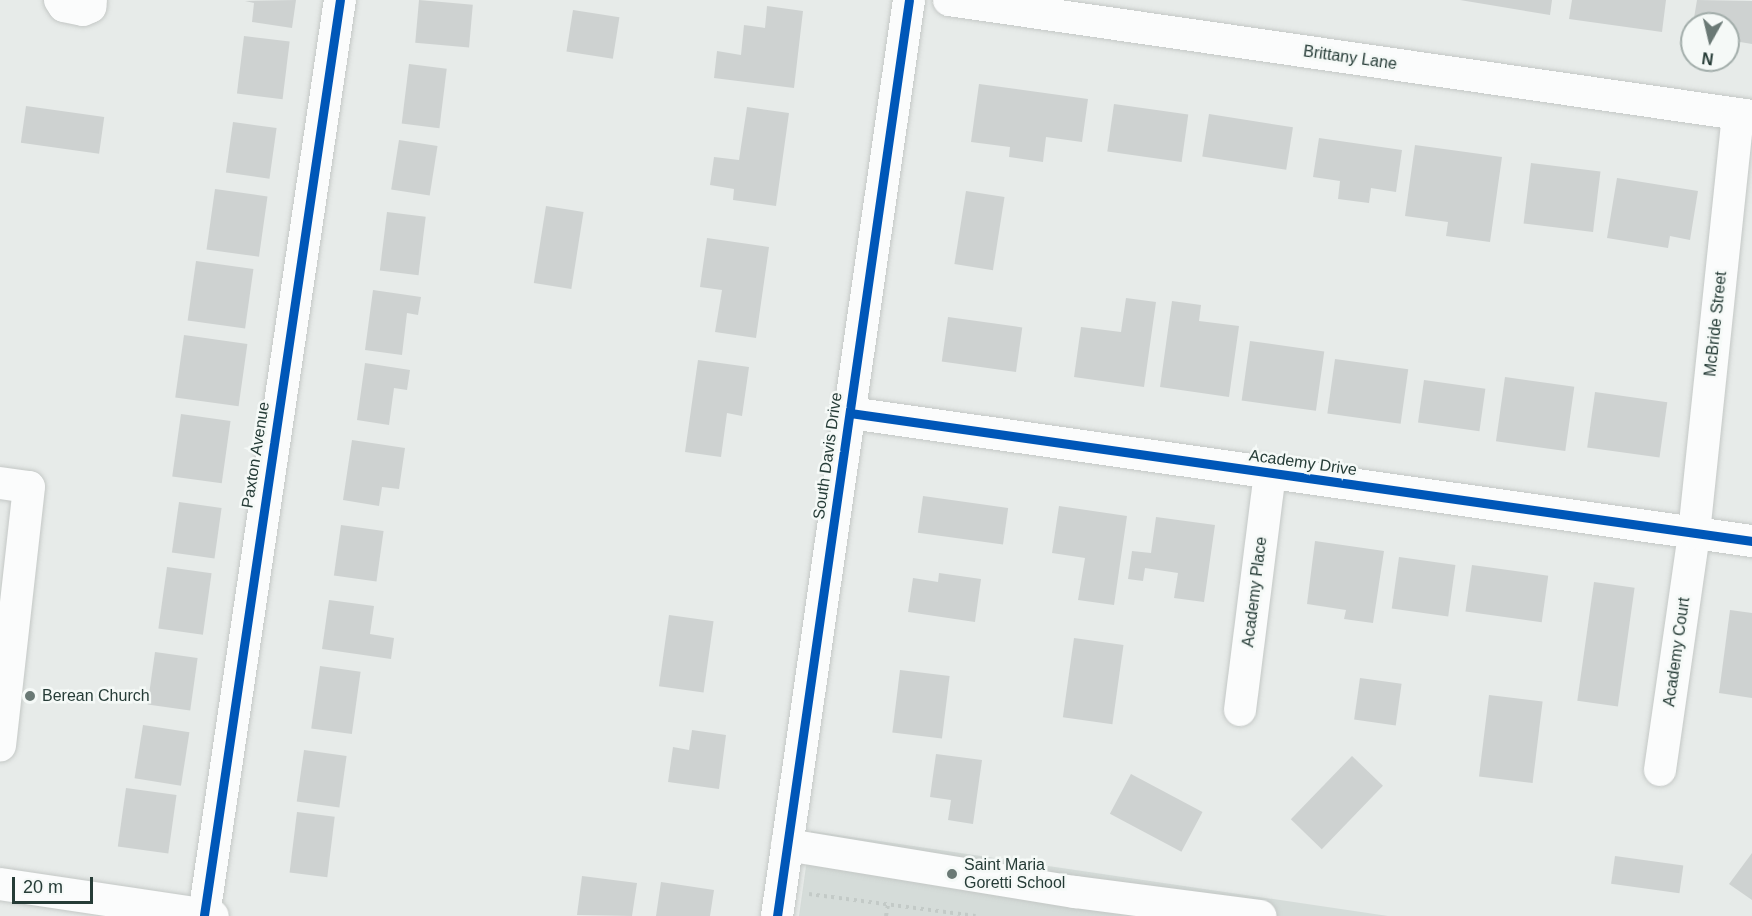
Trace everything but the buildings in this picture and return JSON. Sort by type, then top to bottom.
[{"type":"street","points":[[60,0],[64,6],[83,10],[90,7],[91,0]]},
{"type":"street","name":"Paxton Avenue","points":[[208,915],[340,0]]},
{"type":"street","name":"South Davis Drive","points":[[777,916],[909,0]]},
{"type":"street","name":"Brittany Lane","points":[[949,0],[1745,115]]},
{"type":"street","name":"McBride Street","points":[[1694,533],[1745,115]]},
{"type":"street","name":"Academy Drive","points":[[850,413],[1752,541]]},
{"type":"street","name":"Academy Place","points":[[1240,710],[1270,473]]},
{"type":"street","points":[[0,483],[28,487],[5,652],[0,745]]},
{"type":"street","name":"Academy Court","points":[[1660,770],[1694,533]]},
{"type":"street","points":[[787,845],[1075,892],[1260,916]]},
{"type":"street","points":[[0,884],[208,915]]},
{"type":"path","points":[[816,895],[954,915],[976,916]]},
{"type":"path","points":[[886,916],[888,905]]},
{"type":"shaded area","name":"Saint Maria Goretti School","points":[[811,831],[1388,916],[799,916]]},
{"type":"cycle path","points":[[204,915],[340,0]]},
{"type":"cycle path","points":[[777,916],[909,0]]},
{"type":"cycle path","points":[[850,413],[1752,541]]},
{"type":"place","name":"Berean Church","points":[[30,696]]},
{"type":"place","name":"Saint Maria Goretti School","points":[[952,874]]}]
